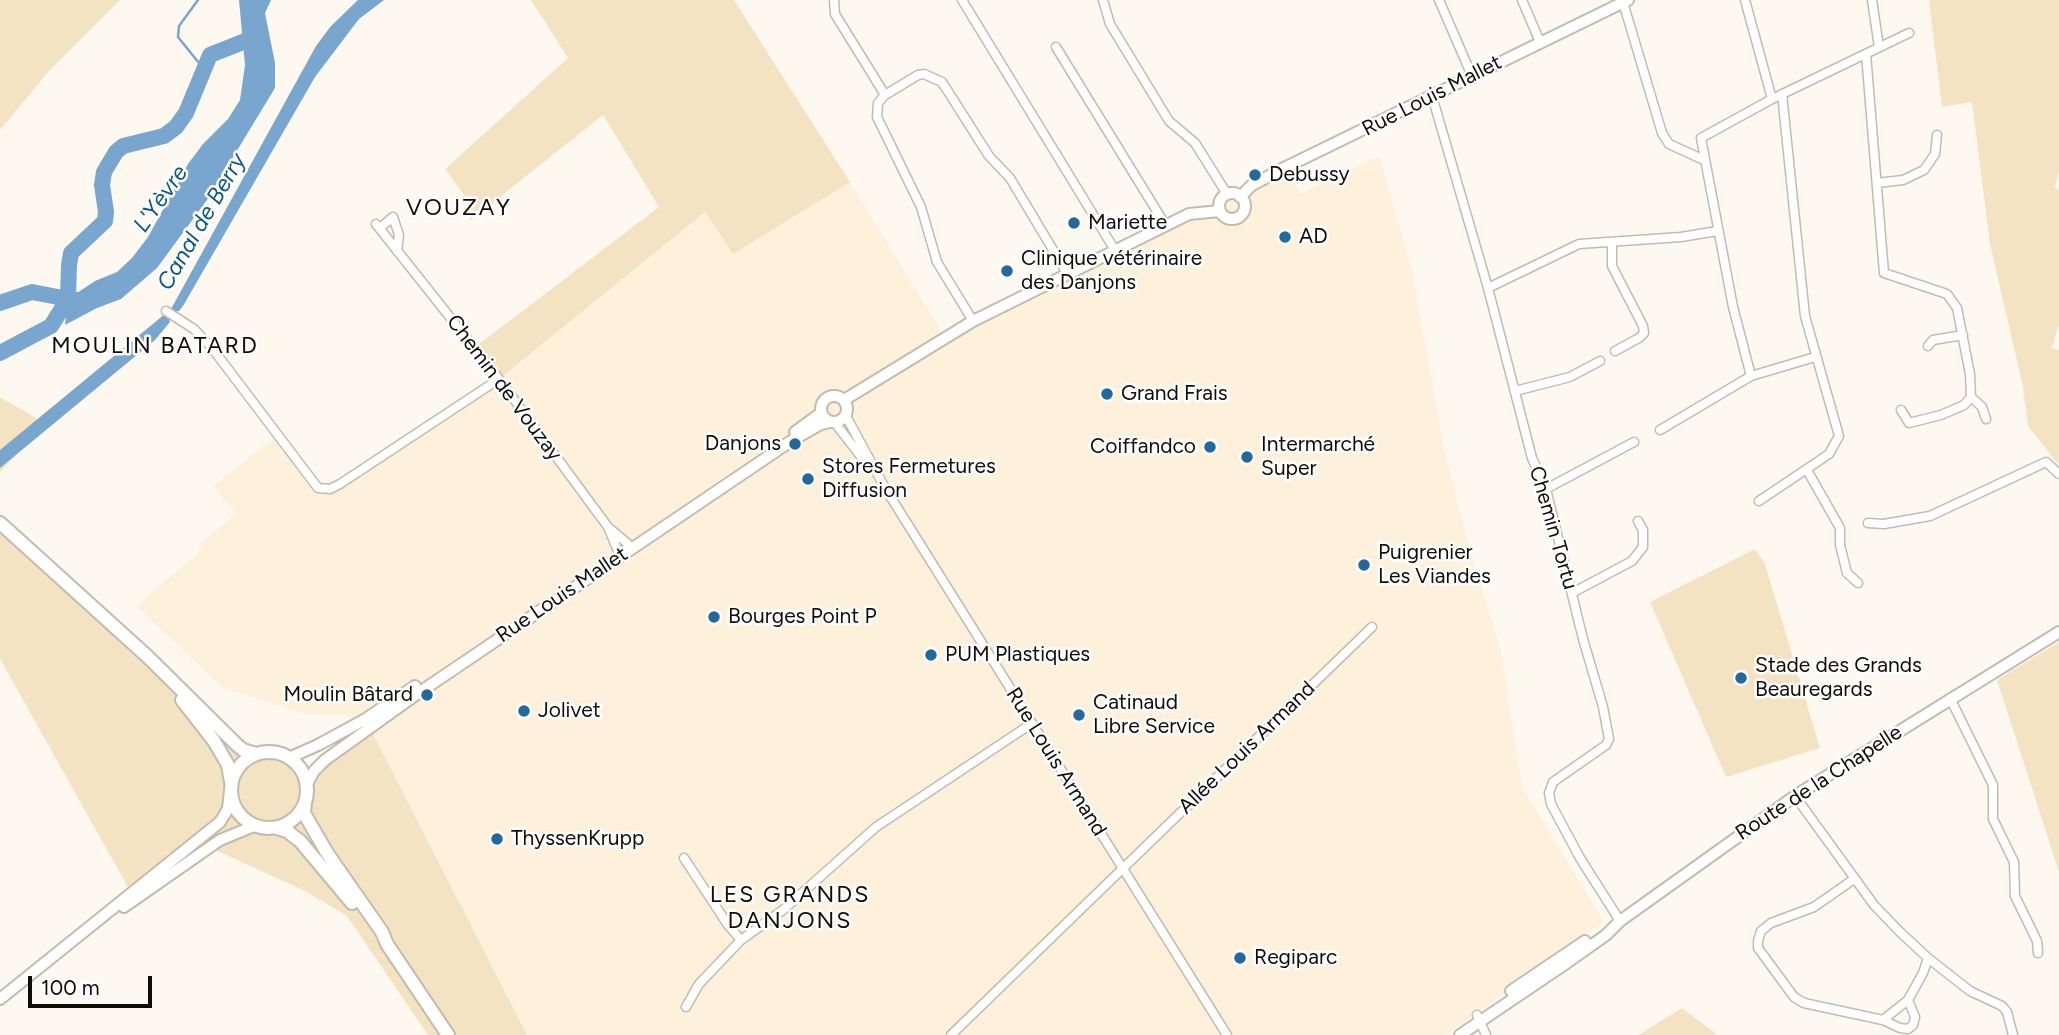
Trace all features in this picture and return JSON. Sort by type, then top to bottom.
[{"type":"main road","name":"Rue Louis Mallet","points":[[307,784],[314,771],[336,752],[427,686],[821,413],[821,404],[827,397],[836,396],[844,400],[973,321],[1189,214],[1220,211],[1231,219],[1240,215],[1244,206],[1240,197],[1252,185],[1625,1]]},
{"type":"main road","points":[[1220,211],[1220,201],[1227,194],[1240,197]]},
{"type":"main road","points":[[844,400],[848,407],[846,416]]},
{"type":"main road","points":[[821,413],[832,422]]},
{"type":"main road","name":"Rue Louis Mallet","points":[[287,756],[291,757],[318,745],[364,720],[791,441],[821,424],[846,416]]},
{"type":"main road","points":[[0,523],[148,657],[243,750],[256,754],[273,752],[287,756],[301,769],[307,784],[304,813],[310,827],[382,932],[387,944]]},
{"type":"main road","name":"Route de la Chapelle","points":[[1449,1035],[1620,920],[1795,796],[2059,632]]},
{"type":"main road","points":[[136,648],[203,725],[228,765],[237,812],[254,826]]},
{"type":"main road","points":[[0,1002],[220,822],[228,809],[231,786],[240,765],[256,754]]},
{"type":"main road","points":[[277,828],[291,821],[305,803]]},
{"type":"main road","points":[[0,1002],[148,890],[220,840],[254,826],[287,831],[300,841],[387,944],[448,1035]]},
{"type":"main road","name":"Route de la Chapelle","points":[[1460,1035],[1478,1018]]},
{"type":"street","points":[[834,0],[835,13],[885,95]]},
{"type":"street","points":[[962,0],[1116,252]]},
{"type":"street","points":[[1103,0],[1110,24],[1169,121],[1195,143],[1227,194]]},
{"type":"street","points":[[1439,0],[1472,76]]},
{"type":"street","points":[[1522,0],[1540,42]]},
{"type":"street","points":[[1745,0],[1772,99]]},
{"type":"street","points":[[1872,0],[1879,47]]},
{"type":"street","points":[[1625,1],[1662,132],[1669,144],[1704,160]]},
{"type":"street","points":[[1751,376],[1717,230],[1701,138],[1772,99],[1909,33]]},
{"type":"street","points":[[1056,47],[1166,226]]},
{"type":"street","points":[[1866,54],[1884,273],[1947,294],[1957,308],[1970,374],[1971,397],[1964,405],[1941,415],[1909,423],[1901,410]]},
{"type":"street","points":[[973,321],[937,262],[926,220],[877,117],[878,103],[885,95],[918,75],[924,74],[942,82],[989,156],[1010,178],[1068,275]]},
{"type":"street","points":[[1759,501],[1829,454],[1839,436],[1805,316],[1782,94]]},
{"type":"street","name":"Chemin Tortu","points":[[1432,96],[1488,288],[1532,458],[1546,489],[1609,739],[1606,745],[1553,782],[1549,793],[1551,804],[1562,827],[1620,920]]},
{"type":"street","points":[[1877,183],[1903,180],[1924,170],[1935,154],[1937,135]]},
{"type":"street","name":"Chemin de Vouzay","points":[[397,251],[399,235],[393,217],[378,226],[397,251],[499,379],[624,549]]},
{"type":"street","points":[[1488,288],[1579,244],[1681,237],[1717,230]]},
{"type":"street","points":[[1612,242],[1612,266],[1644,332],[1639,338],[1615,351]]},
{"type":"street","points":[[166,311],[194,329],[212,348],[318,488],[330,489],[340,484],[499,379]]},
{"type":"street","points":[[1928,346],[1933,340],[1962,335]]},
{"type":"street","points":[[1660,430],[1751,376],[1815,356]]},
{"type":"street","points":[[1515,391],[1570,377],[1600,361]]},
{"type":"street","points":[[1971,397],[1982,407],[1986,419]]},
{"type":"street","name":"Rue Louis Armand","points":[[846,416],[885,488],[1227,1035]]},
{"type":"street","name":"Rue Louis Armand","points":[[832,422],[885,488]]},
{"type":"street","points":[[1546,489],[1634,442]]},
{"type":"street","points":[[1868,523],[1884,524],[1930,516],[2046,462],[2059,474]]},
{"type":"street","points":[[1807,470],[1840,528],[1840,545],[1847,573],[1858,583]]},
{"type":"street","points":[[1572,593],[1632,561],[1643,547],[1643,530],[1638,521]]},
{"type":"street","name":"Allée Louis Armand","points":[[951,1035],[1372,627]]},
{"type":"street","points":[[1950,698],[1993,786],[1993,819],[2014,862],[2015,896],[2037,941],[2038,953]]},
{"type":"street","points":[[686,1007],[699,984],[741,940],[783,910],[876,827],[1031,724]]},
{"type":"street","points":[[1795,796],[1854,879],[1900,932],[1970,991],[2002,1006],[2007,1012],[2013,1035]]},
{"type":"street","points":[[684,858],[728,925],[741,940]]},
{"type":"street","points":[[1854,879],[1814,907],[1771,923],[1762,931],[1758,948],[1794,997],[1804,1003],[1883,1020],[1908,1029],[1913,1025],[1915,1017],[1908,1000]]},
{"type":"street","points":[[1883,1020],[1908,1000],[1923,973],[1928,957]]},
{"type":"street","points":[[1478,1018],[1486,1035]]},
{"type":"shaded area","points":[[0,0],[120,0],[49,71],[0,130]]},
{"type":"shaded area","points":[[531,0],[734,0],[850,182],[733,254],[705,212],[499,379],[474,348],[659,207],[603,115],[471,220],[465,213],[472,206],[445,169],[568,58]]},
{"type":"shaded area","points":[[1929,0],[2059,0],[2059,171],[2055,187],[2059,191],[2059,324],[2052,348],[2059,350],[2059,465],[2028,426],[2023,387],[1990,244],[1972,102],[1942,107]]},
{"type":"shaded area","points":[[1379,156],[1412,270],[1443,444],[1473,562],[1500,645],[1522,787],[1604,922],[1446,1035],[527,1035],[370,728],[344,714],[307,715],[223,688],[136,606],[201,550],[199,544],[236,514],[213,486],[278,435],[318,488],[330,489],[492,384],[705,212],[733,253],[850,182],[945,337],[1258,181],[1290,172],[1300,194]]},
{"type":"shaded area","points":[[0,397],[46,424],[0,472]]},
{"type":"shaded area","points":[[0,523],[227,734],[256,754],[273,752],[287,756],[301,769],[307,782],[314,771],[370,728],[527,1035],[428,1035],[347,916],[305,891],[189,838],[129,889],[0,659]]},
{"type":"shaded area","name":"Stade des Grands Beauregards","points":[[1755,549],[1765,564],[1820,748],[1726,777],[1650,602]]},
{"type":"shaded area","points":[[2059,642],[2059,872],[1997,680]]},
{"type":"shaded area","points":[[1682,1008],[1718,1035],[1638,1035]]},
{"type":"water","points":[[239,0],[271,0],[265,13],[275,63],[275,88],[207,200],[157,268],[121,299],[65,325],[68,299],[95,281],[117,272],[132,258],[148,237],[188,164],[228,119],[240,100],[245,65]]},
{"type":"water","points":[[358,0],[384,0],[359,19],[315,77],[183,306],[169,318],[170,322],[155,340],[0,468],[0,450],[171,309],[316,46],[331,26]]},
{"type":"waterway","points":[[198,0],[179,26],[178,37],[203,68]]},
{"type":"waterway","points":[[68,299],[71,253],[105,221],[102,185],[104,172],[116,152],[123,146],[164,136],[176,127],[186,113],[210,55],[258,36]]},
{"type":"waterway","points":[[0,303],[32,292],[83,301],[88,299]]},
{"type":"waterway","name":"L'Yèvre","points":[[0,353],[51,326],[68,299]]},
{"type":"place","name":"Debussy","points":[[1255,175]]},
{"type":"place","name":"Mariette","points":[[1074,223]]},
{"type":"place","name":"AD","points":[[1285,237]]},
{"type":"place","name":"Clinique vétérinaire des Danjons","points":[[1007,271]]},
{"type":"place","name":"Grand Frais","points":[[1107,394]]},
{"type":"place","name":"Danjons","points":[[795,444]]},
{"type":"place","name":"Coiffandco","points":[[1210,447]]},
{"type":"place","name":"Intermarché Super","points":[[1247,457]]},
{"type":"place","name":"Stores Fermetures Diffusion","points":[[808,479]]},
{"type":"place","name":"Puigrenier Les Viandes","points":[[1364,565]]},
{"type":"place","name":"Bourges Point P","points":[[714,617]]},
{"type":"place","name":"PUM Plastiques","points":[[931,655]]},
{"type":"place","name":"Stade des Grands Beauregards","points":[[1741,678]]},
{"type":"place","name":"Moulin Bâtard","points":[[427,695]]},
{"type":"place","name":"Jolivet","points":[[524,711]]},
{"type":"place","name":"Catinaud Libre Service","points":[[1079,715]]},
{"type":"place","name":"ThyssenKrupp","points":[[497,839]]},
{"type":"place","name":"Regiparc","points":[[1240,958]]},
{"type":"district","name":"VOUZAY","points":[[459,208]]},
{"type":"district","name":"MOULIN BATARD","points":[[155,346]]},
{"type":"district","name":"LES GRANDS DANJONS","points":[[790,908]]},
{"type":"water label","name":"Canal de Berry","points":[[202,222]]}]
